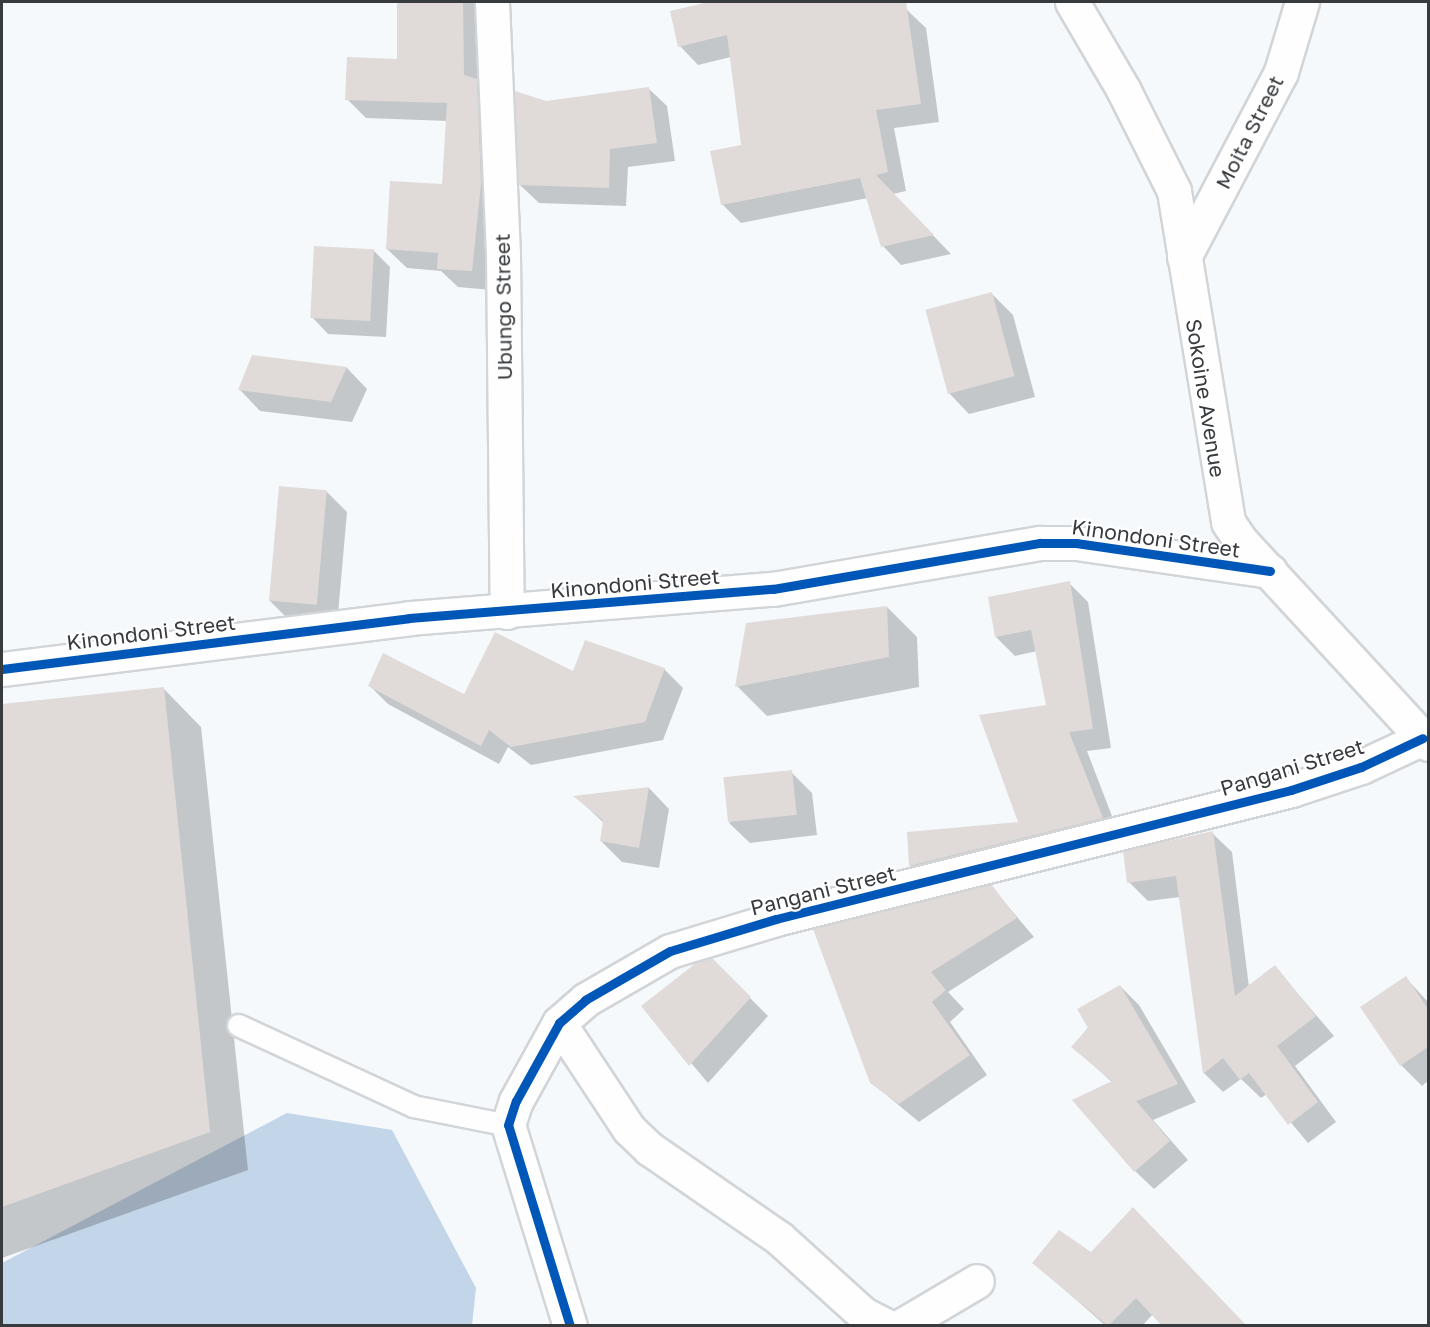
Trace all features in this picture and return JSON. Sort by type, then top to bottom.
[{"type":"street","name":"Ubungo Street","points":[[492,2],[503,255],[507,612]]},
{"type":"street","name":"Sokoine Avenue","points":[[1072,2],[1123,89],[1174,191],[1222,502],[1228,522],[1269,571],[1426,741]]},
{"type":"street","name":"Moita Street","points":[[1184,256],[1281,72],[1302,2]]},
{"type":"street","name":"Kinondoni Street","points":[[2,669],[409,618],[507,612],[773,589],[1040,543],[1076,543],[1269,571]]},
{"type":"street","name":"Pangani Street","points":[[508,1125],[516,1101],[559,1023],[585,1000],[670,951],[776,919],[1291,790],[1361,767],[1426,741]]},
{"type":"street","points":[[559,1023],[629,1129],[643,1142],[779,1238],[863,1314],[887,1326]]},
{"type":"street","points":[[508,1125],[570,1326]]},
{"type":"street","points":[[901,1326],[977,1281]]},
{"type":"lane","points":[[238,1025],[413,1106],[508,1125]]},
{"type":"water","points":[[287,1113],[392,1130],[476,1288],[472,1325],[2,1325],[2,1263]]},
{"type":"building","points":[[397,2],[463,2],[464,75],[477,79],[481,184],[472,271],[437,269],[438,253],[386,249],[390,181],[442,184],[447,103],[345,100],[347,57],[397,59]]},
{"type":"building","points":[[709,2],[906,2],[921,104],[876,110],[888,172],[876,175],[934,235],[881,247],[860,178],[721,205],[710,151],[741,145],[727,35],[678,47],[670,11]]},
{"type":"building","points":[[649,87],[657,143],[610,149],[609,188],[519,185],[515,91],[546,101]]},
{"type":"building","points":[[314,246],[374,249],[370,321],[310,318]]},
{"type":"building","points":[[992,292],[1015,376],[948,394],[925,310]]},
{"type":"building","points":[[252,355],[347,367],[331,402],[238,390]]},
{"type":"building","points":[[279,486],[327,490],[317,605],[269,601]]},
{"type":"building","points":[[1070,581],[1093,729],[1069,732],[1103,818],[909,866],[907,832],[1018,822],[979,715],[1046,705],[1031,630],[995,637],[988,597]]},
{"type":"building","points":[[887,606],[889,657],[735,687],[746,623]]},
{"type":"building","points":[[495,632],[573,671],[585,640],[665,668],[645,722],[511,747],[489,730],[481,746],[368,686],[383,653],[464,694]]},
{"type":"building","points":[[164,687],[210,1132],[2,1207],[2,704]]},
{"type":"building","points":[[792,770],[797,815],[728,822],[723,777]]},
{"type":"building","points":[[649,787],[639,848],[600,841],[603,820],[573,796]]},
{"type":"building","points":[[1213,831],[1235,996],[1275,965],[1316,1016],[1277,1046],[1318,1102],[1288,1125],[1249,1073],[1240,1080],[1223,1058],[1203,1074],[1176,876],[1127,883],[1123,851]]},
{"type":"building","points":[[991,884],[1017,918],[931,972],[946,990],[932,1002],[970,1055],[899,1104],[870,1083],[813,929]]},
{"type":"building","points":[[712,958],[751,997],[689,1066],[641,1006],[696,963]]},
{"type":"building","points":[[1406,976],[1428,1009],[1428,1047],[1400,1066],[1360,1007]]},
{"type":"building","points":[[1120,985],[1178,1084],[1136,1101],[1170,1141],[1134,1172],[1072,1100],[1112,1081],[1071,1047],[1088,1028],[1077,1009]]},
{"type":"building","points":[[1133,1207],[1247,1326],[1162,1326],[1136,1298],[1108,1326],[1032,1263],[1059,1230],[1091,1252]]},
{"type":"cycle path","points":[[2,669],[409,618],[773,589],[1040,543],[1076,543],[1270,571]]},
{"type":"cycle path","points":[[570,1326],[508,1125],[516,1101],[559,1023],[585,1000],[670,951],[776,919],[1291,790],[1361,767],[1423,738]]}]
